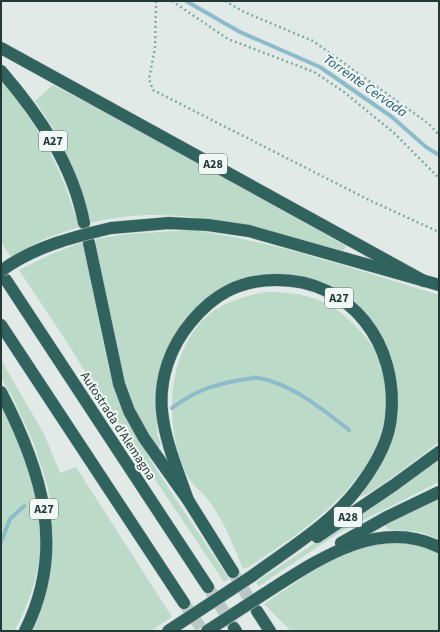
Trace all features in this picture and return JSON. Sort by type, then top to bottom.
[{"type":"highway","name":"A28","points":[[1,48],[424,281]]},
{"type":"highway","name":"A27","points":[[1,71],[24,98],[52,139],[71,182],[84,223]]},
{"type":"highway","name":"A28","points":[[3,275],[11,264],[43,248],[76,236],[111,228],[169,223],[208,225],[249,231],[439,285]]},
{"type":"highway","name":"A27","points":[[89,243],[118,377],[129,411],[144,438],[188,500],[233,572]]},
{"type":"highway","name":"Autostrada d'Alemagna","points":[[3,275],[208,587]]},
{"type":"highway","name":"A27","points":[[188,500],[165,433],[162,409],[163,384],[171,352],[181,334],[203,306],[228,290],[257,280],[288,280],[316,285],[343,300],[362,318],[379,342],[388,365],[392,386],[391,418],[385,442],[361,485],[344,504],[320,527],[252,576]]},
{"type":"highway","points":[[1,325],[184,603]]},
{"type":"highway","name":"A27","points":[[1,392],[28,448],[40,485],[46,520],[47,550],[41,587],[32,617],[25,631]]},
{"type":"highway","name":"A28","points":[[252,576],[325,532],[439,452]]},
{"type":"highway","name":"A28","points":[[277,586],[316,557],[387,517],[439,492]]},
{"type":"highway","points":[[207,631],[277,586],[348,546],[375,538],[389,536],[409,537],[428,542],[439,547]]},
{"type":"highway","points":[[168,631],[252,576]]},
{"type":"highway","points":[[257,611],[270,631]]},
{"type":"path","points":[[156,1],[155,48],[149,79],[152,90],[371,201],[439,232]]},
{"type":"path","points":[[172,1],[228,39],[314,72],[344,92],[394,133],[439,178]]},
{"type":"path","points":[[225,1],[244,12],[313,41],[429,124],[439,135]]},
{"type":"green space","points":[[1,81],[28,115],[39,132],[65,185],[79,227],[46,238],[11,257],[1,242]]},
{"type":"green space","points":[[53,85],[137,129],[346,246],[343,251],[282,234],[218,220],[186,216],[154,215],[122,217],[91,223],[81,191],[68,159],[53,129],[35,101]]},
{"type":"green space","points":[[191,230],[223,235],[286,249],[439,295],[439,442],[386,482],[359,497],[369,482],[388,444],[398,408],[398,390],[390,354],[372,322],[359,309],[343,297],[262,278],[189,317],[158,402],[157,434],[161,445],[157,449],[143,426],[123,375],[110,320],[95,239],[127,234]]},
{"type":"green space","points":[[83,242],[109,371],[123,413],[156,469],[229,579],[224,582],[113,417],[65,339],[19,270],[49,255]]},
{"type":"green space","points":[[266,292],[295,294],[319,300],[341,313],[352,322],[371,345],[381,366],[385,388],[384,418],[376,446],[361,472],[342,495],[320,516],[296,535],[247,568],[246,567],[243,569],[223,522],[206,497],[188,477],[180,457],[174,434],[172,411],[173,388],[178,365],[186,344],[198,325],[215,310],[227,303],[246,296]]},
{"type":"green space","points":[[1,360],[44,434],[60,473],[76,467],[172,617],[150,631],[32,631],[47,587],[52,561],[52,510],[48,488],[34,444],[13,398],[1,378]]},
{"type":"green space","points":[[1,406],[29,466],[39,505],[41,521],[40,554],[37,570],[28,602],[14,631],[1,631]]},
{"type":"green space","points":[[439,457],[439,482],[340,532],[259,586],[256,582],[348,521]]},
{"type":"green space","points":[[439,497],[439,539],[420,532],[387,529],[386,525],[388,523]]},
{"type":"green space","points":[[383,543],[418,544],[439,553],[439,631],[291,631],[264,604],[320,567],[335,559],[366,546]]},
{"type":"waterway","name":"Torrente Cervada","points":[[186,1],[240,32],[320,67],[392,117],[426,147],[439,155]]},
{"type":"waterway","points":[[172,408],[188,397],[212,387],[240,380],[258,378],[282,385],[294,391],[318,406],[349,430]]},
{"type":"waterway","points":[[1,542],[10,519],[24,506]]},
{"type":"tunnel","points":[[233,572],[256,610]]},
{"type":"tunnel","points":[[208,587],[233,626]]},
{"type":"tunnel","points":[[184,603],[203,631]]}]
